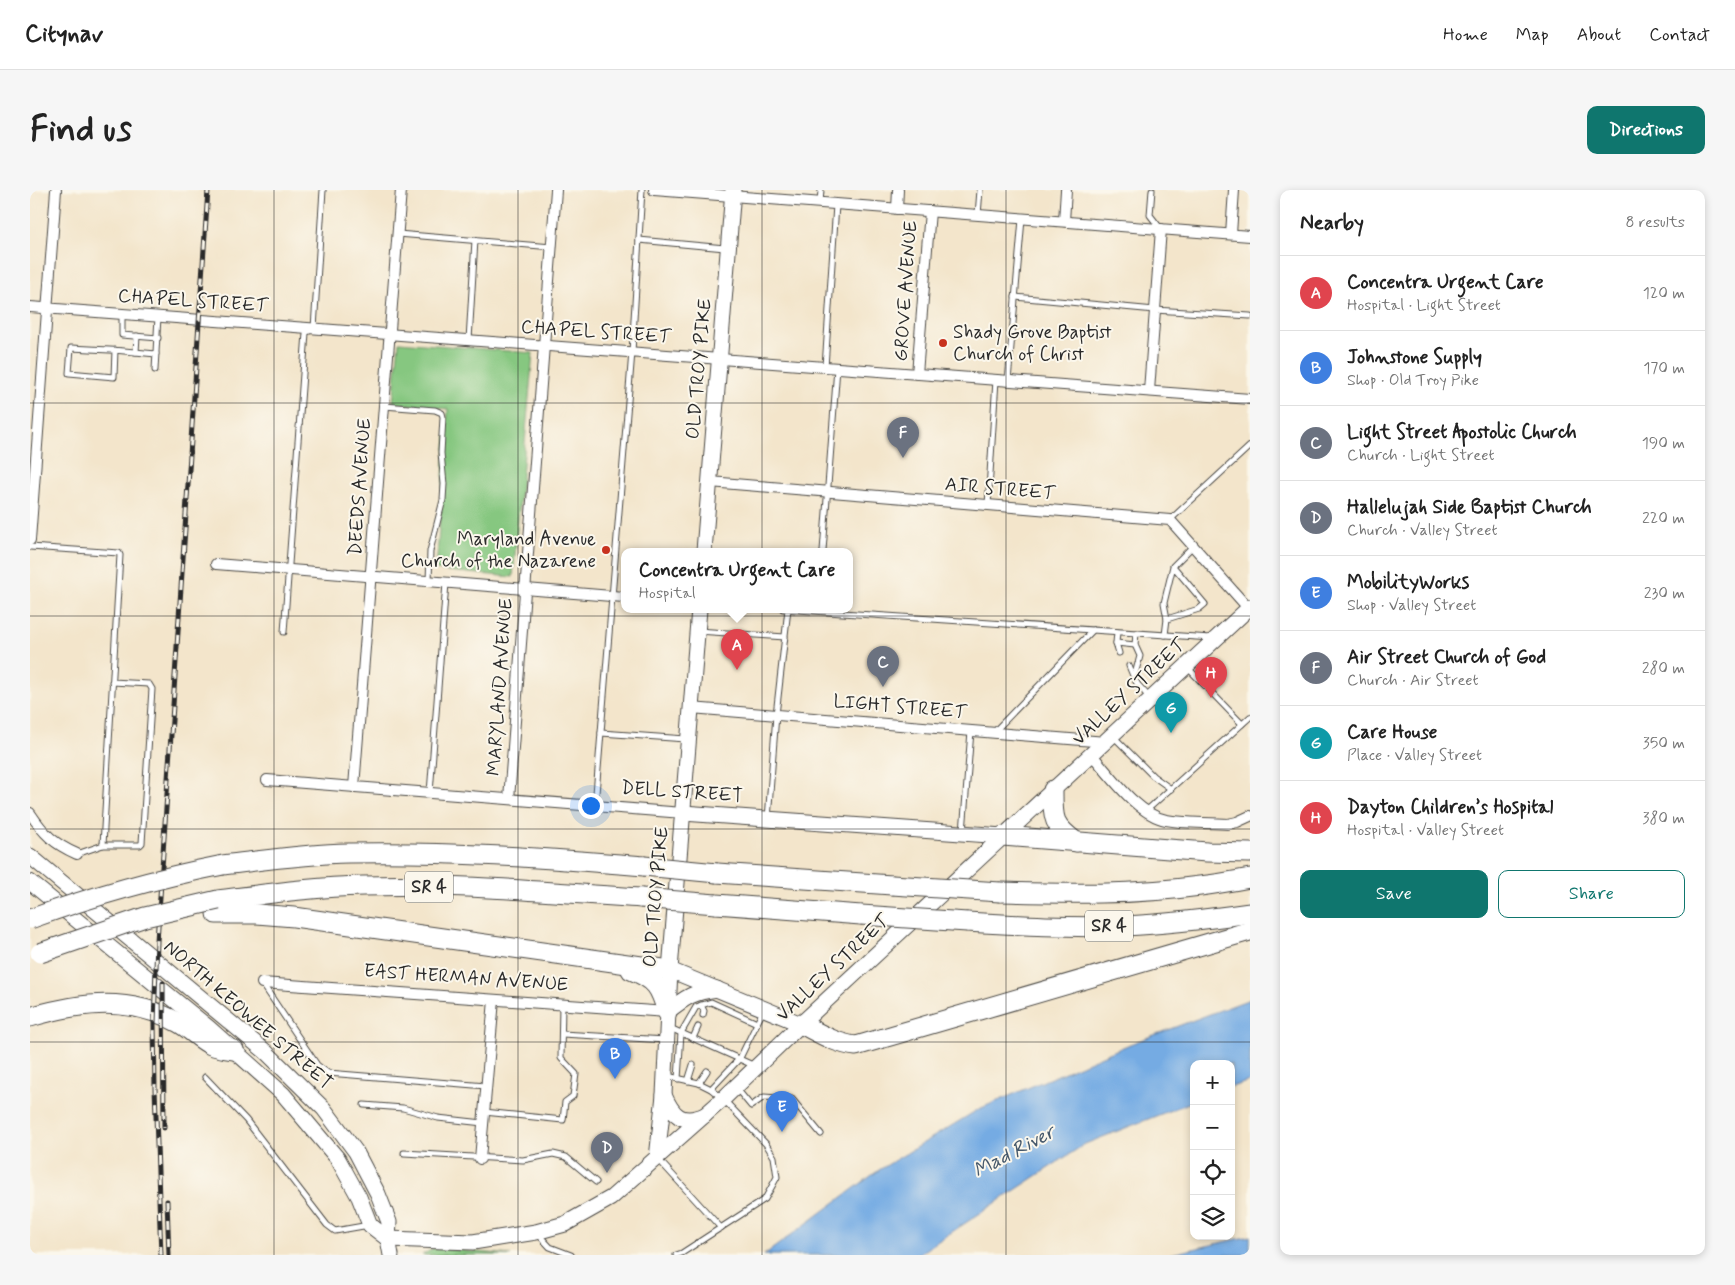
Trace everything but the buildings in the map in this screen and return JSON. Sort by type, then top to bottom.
[{"type":"highway","points":[[1053,790],[1054,820],[1060,831],[1076,842]]},
{"type":"highway","points":[[1003,836],[1207,852],[1250,853]]},
{"type":"highway","name":"SR 4","points":[[30,919],[66,906],[179,874],[223,865],[346,853],[436,853],[520,856],[717,873],[1000,892],[1062,894],[1135,892],[1200,887],[1250,878]]},
{"type":"highway","name":"SR 4","points":[[217,907],[283,892],[364,886],[474,887],[861,915],[1056,926],[1123,926],[1189,921],[1250,913]]},
{"type":"highway","points":[[35,955],[145,917],[217,907],[670,970]]},
{"type":"highway","points":[[801,1024],[834,1041],[856,1046],[1250,931]]},
{"type":"highway","points":[[616,963],[644,975],[654,982],[661,991],[667,1026]]},
{"type":"highway","points":[[30,1017],[56,1009],[122,1004],[148,1009],[179,1023],[211,1045],[234,1050]]},
{"type":"main road","name":"OLD TROY PIKE","points":[[704,548],[733,193]]},
{"type":"main road","name":"VALLEY STREET","points":[[388,1239],[425,1242],[473,1242],[536,1232],[565,1224],[611,1198],[724,1099],[801,1024],[1249,608]]},
{"type":"main road","name":"OLD TROY PIKE","points":[[657,1158],[664,1095],[671,1077],[667,1026],[670,970],[699,613]]},
{"type":"main road","name":"DELL STREET","points":[[683,813],[1003,836]]},
{"type":"main road","name":"NORTH KEOWEE STREET","points":[[30,856],[266,1052],[324,1109],[356,1152],[378,1194],[389,1222],[388,1239],[391,1255]]},
{"type":"main road","name":"NORTH KEOWEE STREET","points":[[30,882],[209,1028],[283,1094],[326,1142],[338,1159],[359,1197],[370,1225]]},
{"type":"main road","points":[[670,970],[801,1024]]},
{"type":"main road","points":[[667,1026],[684,999],[700,991],[717,989]]},
{"type":"main road","points":[[664,1095],[673,1113],[680,1118],[689,1119],[705,1115]]},
{"type":"main road","points":[[370,1225],[388,1239]]},
{"type":"street","points":[[30,540],[32,491],[56,190]]},
{"type":"street","name":"DEEDS AVENUE","points":[[354,786],[401,190]]},
{"type":"street","name":"MARYLAND AVENUE","points":[[509,799],[556,190]]},
{"type":"street","points":[[654,190],[733,193],[820,203],[1250,236]]},
{"type":"street","name":"GROVE AVENUE","points":[[897,209],[898,190]]},
{"type":"street","points":[[1064,222],[1066,190]]},
{"type":"street","points":[[1231,234],[1234,190]]},
{"type":"street","name":"GROVE AVENUE","points":[[917,374],[930,211]]},
{"type":"street","points":[[1149,391],[1160,229]]},
{"type":"street","name":"CHAPEL STREET","points":[[30,306],[1250,399]]},
{"type":"street","name":"AIR STREET","points":[[710,482],[1170,520]]},
{"type":"street","points":[[1170,520],[1249,608]]},
{"type":"street","points":[[216,564],[621,597]]},
{"type":"street","name":"LIGHT STREET","points":[[691,708],[994,733],[1109,739]]},
{"type":"street","points":[[1092,754],[1130,797],[1153,816],[1166,820],[1220,823],[1237,822],[1250,816]]},
{"type":"street","name":"DELL STREET","points":[[267,780],[683,813]]},
{"type":"street","points":[[30,813],[39,827],[59,846],[77,854]]},
{"type":"street","name":"EAST HERMAN AVENUE","points":[[262,984],[562,1005],[667,1026]]},
{"type":"street","points":[[480,1159],[494,1000]]},
{"type":"lane","points":[[284,632],[306,333],[314,328],[323,190]]},
{"type":"lane","points":[[595,806],[632,352],[642,190]]},
{"type":"lane","points":[[820,190],[820,203]]},
{"type":"lane","points":[[978,215],[980,190]]},
{"type":"lane","points":[[1152,190],[1150,215],[1160,229]]},
{"type":"lane","points":[[825,367],[836,204]]},
{"type":"lane","points":[[1008,380],[1022,218]]},
{"type":"lane","points":[[397,234],[552,247]]},
{"type":"lane","points":[[469,340],[475,240]]},
{"type":"lane","points":[[639,240],[728,248]]},
{"type":"lane","points":[[1015,297],[1155,310],[1250,316]]},
{"type":"lane","points":[[122,313],[122,336],[158,338]]},
{"type":"lane","points":[[155,370],[158,316]]},
{"type":"lane","points":[[136,352],[137,336]]},
{"type":"lane","points":[[115,350],[114,377],[69,373],[71,348],[115,350],[156,354]]},
{"type":"lane","points":[[823,548],[837,368]]},
{"type":"lane","points":[[988,505],[996,380]]},
{"type":"lane","points":[[384,406],[435,410],[442,413],[443,500],[430,551],[429,582]]},
{"type":"lane","points":[[1170,520],[1250,446]]},
{"type":"lane","points":[[1165,635],[1167,619],[1164,603],[1173,566],[1193,546]]},
{"type":"lane","points":[[30,547],[119,553],[120,555],[102,845]]},
{"type":"lane","points":[[1167,619],[1199,609],[1205,604],[1173,566]]},
{"type":"lane","points":[[430,793],[446,583]]},
{"type":"lane","points":[[768,819],[776,715],[788,613]]},
{"type":"lane","points":[[853,613],[1217,638]]},
{"type":"lane","points":[[994,733],[1093,630]]},
{"type":"lane","points":[[698,631],[785,637]]},
{"type":"lane","points":[[1116,632],[1116,644],[1119,653]]},
{"type":"lane","points":[[1134,678],[1140,656],[1135,645],[1136,633]]},
{"type":"lane","points":[[1116,644],[1135,645]]},
{"type":"lane","points":[[1129,666],[1138,685],[1151,700]]},
{"type":"lane","points":[[1186,666],[1242,724]]},
{"type":"lane","points":[[77,854],[102,845],[140,845],[142,843],[152,688],[149,684],[112,682]]},
{"type":"lane","points":[[1146,811],[1250,717]]},
{"type":"lane","points":[[963,833],[971,731]]},
{"type":"lane","points":[[601,733],[689,739]]},
{"type":"lane","points":[[1109,739],[1171,789]]},
{"type":"lane","points":[[262,984],[316,1065],[328,1073],[486,1086]]},
{"type":"lane","points":[[676,1255],[765,1199],[777,1178],[774,1157],[766,1144],[724,1099],[700,1083],[671,1077],[682,1033],[696,1007],[711,1002],[757,1023]]},
{"type":"lane","points":[[484,1112],[563,1120],[565,1102],[574,1096],[576,1074],[561,1058],[562,1005]]},
{"type":"lane","points":[[701,1005],[704,1011],[703,1015]]},
{"type":"lane","points":[[711,1089],[740,1058],[764,1008]]},
{"type":"lane","points":[[562,1034],[667,1026],[719,1052],[740,1058],[756,1067]]},
{"type":"lane","points":[[693,1038],[698,1026]]},
{"type":"lane","points":[[688,1081],[693,1065]]},
{"type":"lane","points":[[700,1083],[707,1071]]},
{"type":"lane","points":[[205,1077],[246,1120],[327,1225],[335,1231],[389,1222]]},
{"type":"lane","points":[[736,1086],[751,1106],[764,1097],[792,1099],[821,1134]]},
{"type":"lane","points":[[364,1105],[403,1108],[438,1118],[483,1123]]},
{"type":"lane","points":[[404,1153],[480,1159],[523,1160],[553,1154],[566,1157],[596,1182]]},
{"type":"lane","points":[[657,1158],[721,1228]]},
{"type":"lane","points":[[536,1232],[550,1247],[571,1255]]},
{"type":"green space","points":[[399,342],[533,353],[513,577],[436,570],[448,409],[393,403]]},
{"type":"green space","points":[[434,1248],[511,1255],[422,1255]]},
{"type":"water","name":"Mad River","points":[[1250,999],[1250,1081],[1235,1086],[1235,1060],[1190,1060],[1190,1103],[1085,1144],[917,1255],[764,1255],[879,1170],[979,1109],[1130,1044]]},
{"type":"water","points":[[1250,1236],[1250,1255],[1167,1255],[1235,1240]]},
{"type":"railway","points":[[161,1255],[154,1023],[157,941],[208,190]]},
{"type":"railway","points":[[163,983],[164,1128]]},
{"type":"railway","points":[[167,1201],[169,1255]]},
{"type":"place","name":"Shady Grove Baptist Church of Christ","points":[[943,343]]},
{"type":"place","name":"Air Street Church of God","points":[[903,458]]},
{"type":"place","name":"Maryland Avenue Church of the Nazarene","points":[[606,550]]},
{"type":"place","name":"Concentra Urgent Care","points":[[737,670]]},
{"type":"place","name":"Light Street Apostolic Church","points":[[883,687]]},
{"type":"place","name":"Dayton Children’s Hospital","points":[[1211,698]]},
{"type":"place","name":"Care House","points":[[1171,733]]},
{"type":"place","name":"Johnstone Supply","points":[[615,1079]]},
{"type":"place","name":"MobilityWorks","points":[[782,1132]]},
{"type":"place","name":"Hallelujah Side Baptist Church","points":[[607,1173]]}]
